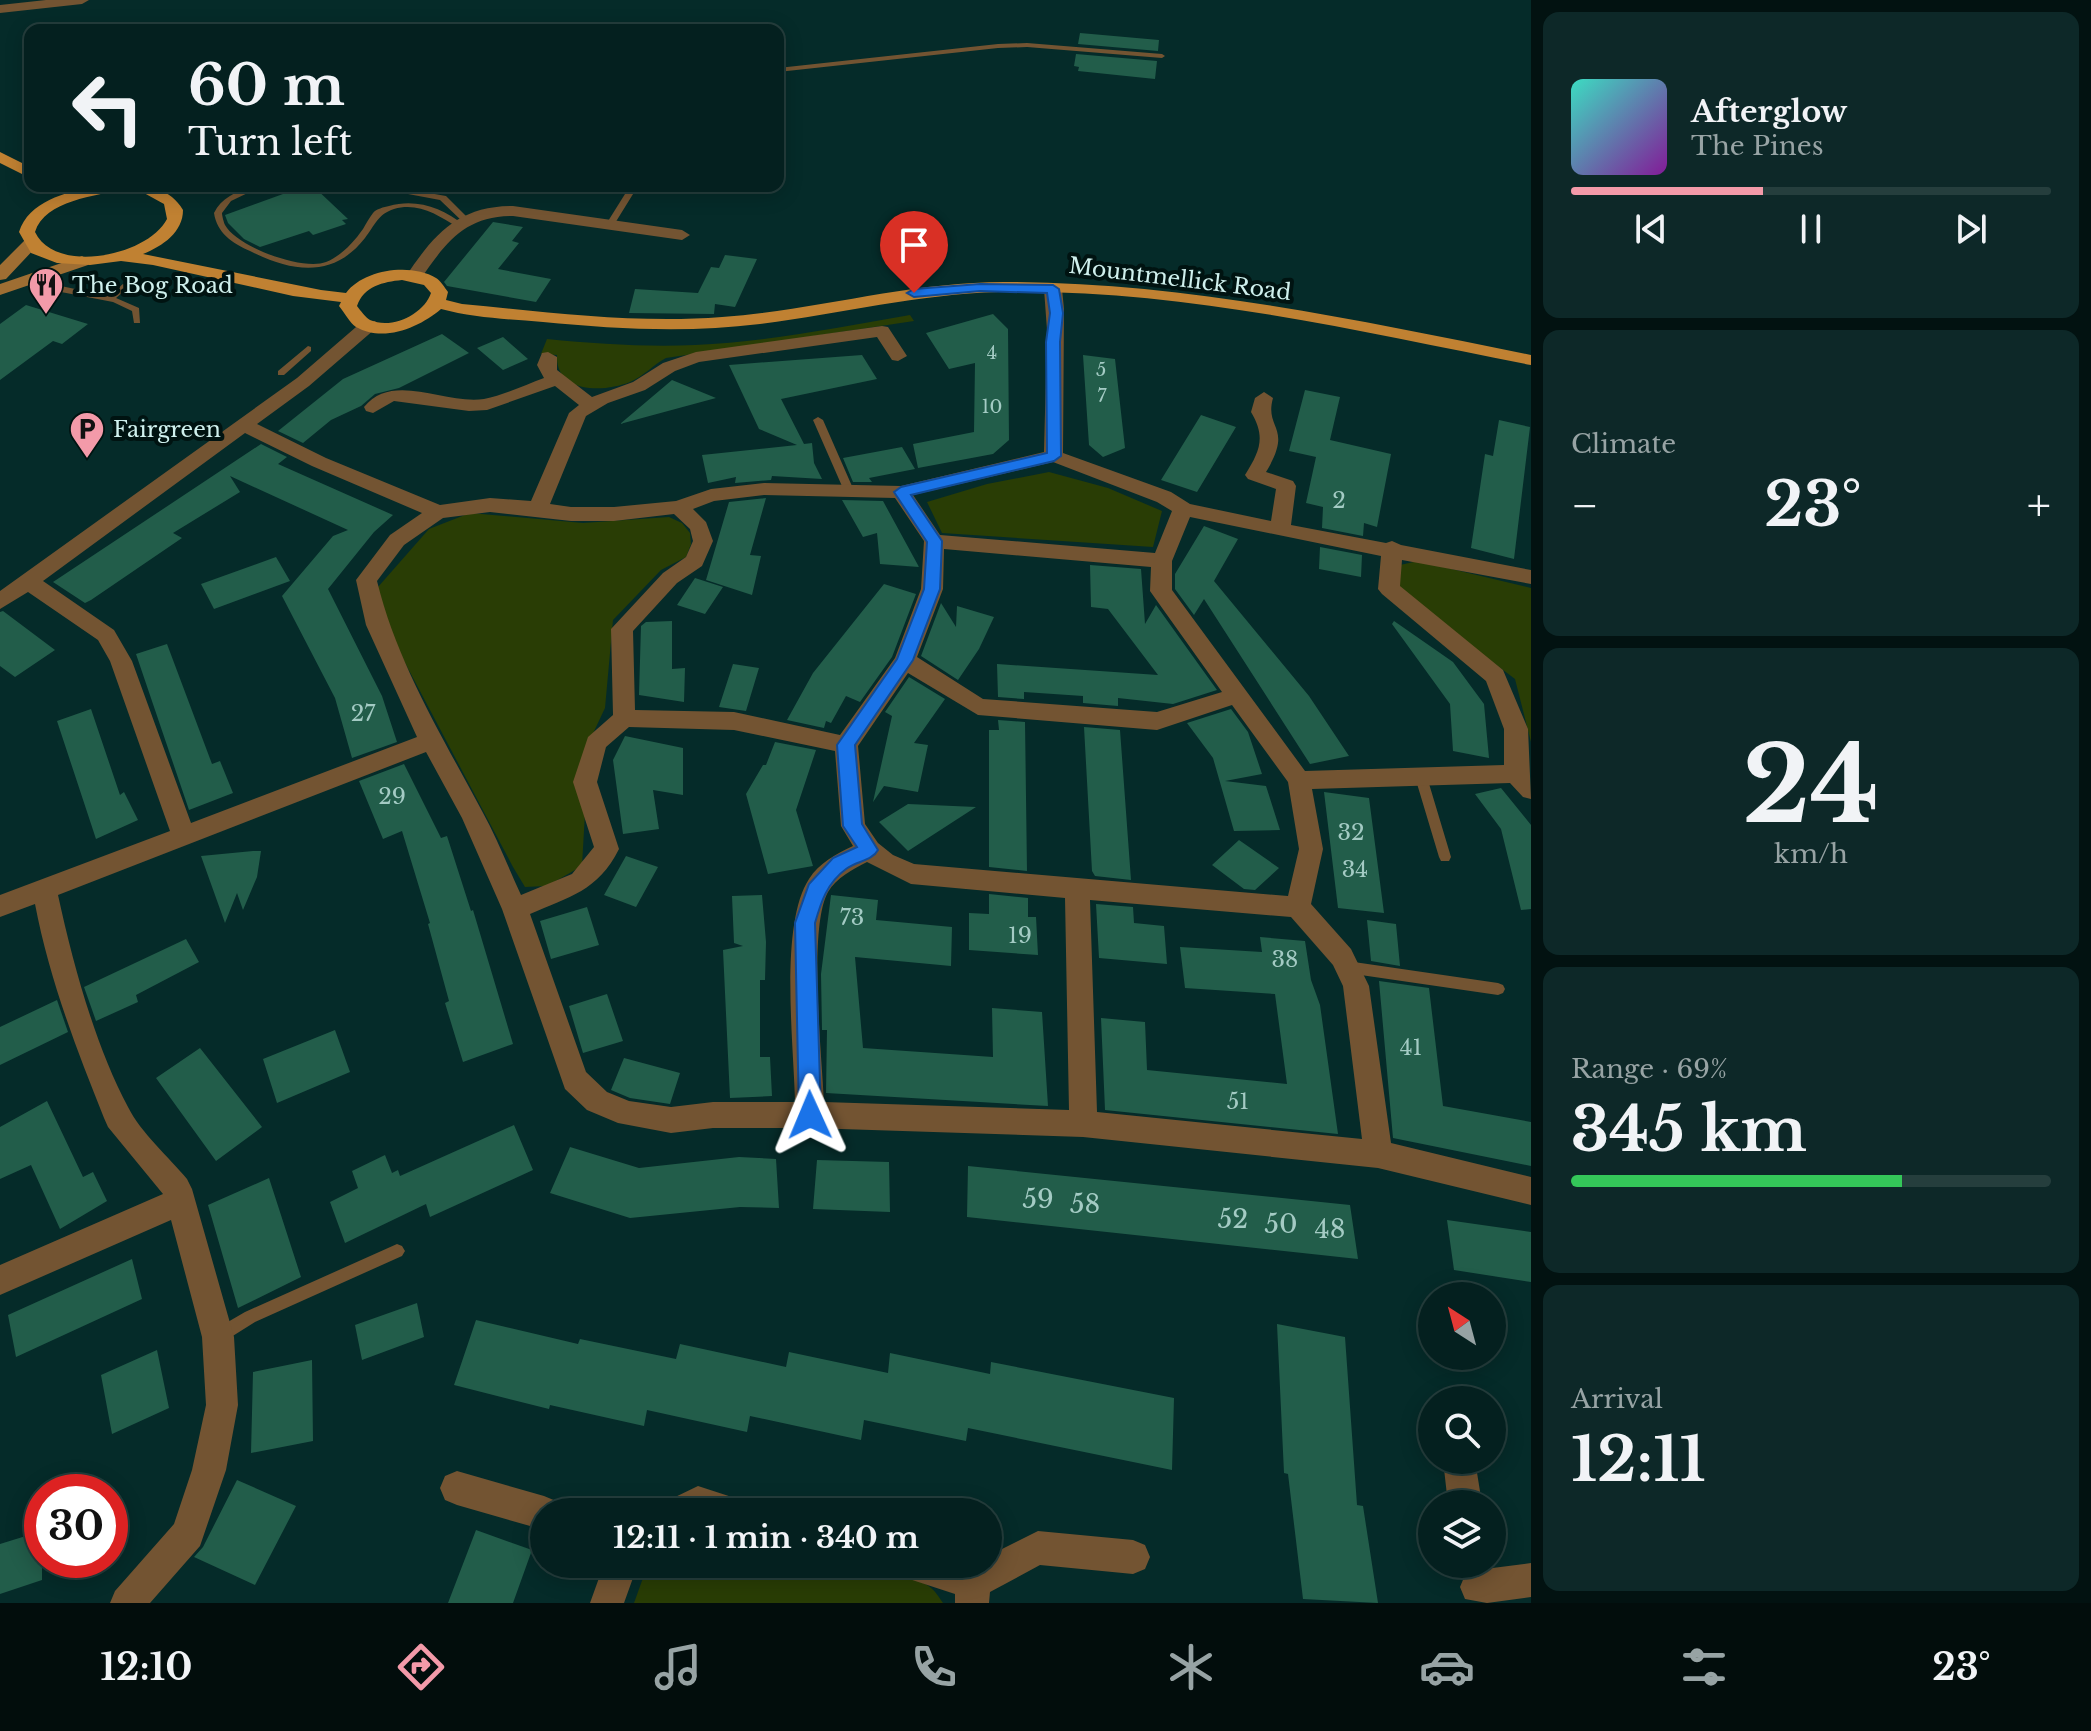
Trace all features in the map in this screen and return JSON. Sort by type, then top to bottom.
[{"type":"main road","points":[[0,157],[23,170]]},
{"type":"main road","points":[[39,192],[51,205]]},
{"type":"main road","points":[[81,192],[51,205],[31,224],[28,234],[31,243],[42,253],[59,259],[82,261],[119,256],[159,260],[303,294],[350,298]]},
{"type":"main road","points":[[157,192],[173,201],[177,212],[174,223],[177,249],[206,273]]},
{"type":"main road","points":[[119,256],[162,236],[174,223]]},
{"type":"main road","points":[[414,276],[436,287],[440,295],[439,303],[423,318],[397,326],[369,325],[351,314],[348,306],[350,298],[355,291],[376,280],[414,276]]},
{"type":"main road","name":"Mountmellick Road","points":[[439,303],[508,313],[661,325],[757,320],[892,295],[956,288],[1053,289],[1137,295],[1274,313],[1531,360]]},
{"type":"street","points":[[0,9],[82,0]]},
{"type":"street","points":[[414,276],[463,222],[490,211],[513,211],[682,235]]},
{"type":"street","points":[[0,275],[31,243]]},
{"type":"street","points":[[0,290],[82,261]]},
{"type":"street","points":[[1053,289],[1056,313],[1053,342],[1054,456]]},
{"type":"street","points":[[0,602],[303,382],[369,325]]},
{"type":"street","points":[[538,508],[578,413],[639,386],[669,367],[696,357],[882,331],[898,356]]},
{"type":"street","points":[[548,357],[546,365],[555,380],[591,405]]},
{"type":"street","points":[[373,407],[390,395],[423,391],[469,405],[487,404],[555,380]]},
{"type":"street","points":[[1264,398],[1260,412],[1271,429],[1272,447],[1255,475],[1286,486],[1280,529]]},
{"type":"street","points":[[243,425],[319,462],[438,512]]},
{"type":"street","points":[[1531,577],[1183,509],[1164,497],[1054,456],[901,492],[764,489],[711,495],[679,507],[571,514],[490,505],[438,512],[397,540],[366,580],[377,625],[431,741],[473,816],[515,909],[575,1080],[597,1101],[628,1114],[671,1120],[713,1115],[810,1115],[1083,1124],[1378,1154],[1531,1191]]},
{"type":"street","points":[[901,492],[934,541],[932,589],[905,660],[846,745],[853,826],[869,850],[884,862],[911,874],[1298,907],[1342,957],[1356,986],[1378,1154]]},
{"type":"street","points":[[624,718],[622,629],[670,578],[695,561],[703,541],[699,527],[679,507]]},
{"type":"street","points":[[1183,509],[1162,561],[1161,591],[1299,780],[1311,849],[1298,907]]},
{"type":"street","points":[[934,541],[1162,561]]},
{"type":"street","points":[[1299,780],[1421,777],[1523,782],[1516,729],[1495,676],[1389,589],[1392,548]]},
{"type":"street","points":[[29,582],[106,635],[121,661],[183,833]]},
{"type":"street","points":[[905,660],[978,707],[1157,721],[1235,696]]},
{"type":"street","points":[[515,909],[581,881],[607,849],[585,782],[596,743],[624,718],[734,721],[846,745]]},
{"type":"street","points":[[0,906],[183,833],[431,741]]},
{"type":"street","points":[[810,1115],[805,923],[816,889],[839,864],[869,850]]},
{"type":"street","points":[[44,888],[56,946],[89,1046],[118,1118],[177,1189],[218,1337],[222,1405],[209,1470],[188,1534],[127,1603]]},
{"type":"street","points":[[1077,889],[1083,1124]]},
{"type":"street","points":[[0,1280],[180,1201]]},
{"type":"street","points":[[457,1488],[530,1509]]},
{"type":"street","points":[[941,1578],[972,1593],[1038,1548],[1133,1557]]},
{"type":"street","points":[[607,1603],[616,1578]]},
{"type":"street","points":[[1477,1585],[1531,1580]]},
{"type":"lane","points":[[784,69],[998,46],[1027,45],[1162,56]]},
{"type":"lane","points":[[247,192],[222,205],[218,213],[220,224],[241,244],[294,265],[320,266],[335,260],[358,242],[377,213],[411,202],[463,222]]},
{"type":"lane","points":[[410,192],[443,198],[463,222]]},
{"type":"lane","points":[[609,226],[630,192]]},
{"type":"lane","points":[[109,299],[126,286]]},
{"type":"lane","points":[[61,289],[109,299],[136,310],[137,321]]},
{"type":"lane","points":[[281,373],[308,349]]},
{"type":"lane","points":[[818,420],[850,493]]},
{"type":"lane","points":[[1421,777],[1445,857]]},
{"type":"lane","points":[[1347,967],[1498,989]]},
{"type":"lane","points":[[218,1337],[250,1317],[397,1251]]},
{"type":"green space","points":[[910,315],[914,321],[666,358],[635,380],[607,388],[583,387],[572,383],[558,368],[557,355],[541,354],[547,339],[677,346],[749,341]]},
{"type":"green space","points":[[1049,472],[1108,488],[1162,511],[1153,547],[942,533],[927,502],[987,484]]},
{"type":"green space","points":[[470,513],[583,523],[669,517],[682,523],[690,533],[691,544],[686,557],[661,570],[613,620],[605,708],[589,742],[582,866],[547,886],[525,887],[384,623],[378,587],[429,529]]},
{"type":"green space","points":[[1418,561],[1531,588],[1531,742],[1515,679],[1400,592],[1400,565]]},
{"type":"green space","points":[[643,1578],[909,1578],[927,1585],[943,1603],[634,1603]]},
{"type":"building","points":[[1080,33],[1159,40],[1158,51],[1078,44]]},
{"type":"building","points":[[1076,54],[1157,61],[1155,79],[1078,71],[1079,67],[1074,66]]},
{"type":"building","points":[[288,192],[319,192],[348,219],[342,220],[346,224],[313,235],[309,231],[260,247],[244,239],[228,223],[225,215]]},
{"type":"building","points":[[493,222],[523,227],[512,241],[519,243],[498,269],[551,279],[536,302],[447,286],[444,282]]},
{"type":"building","points":[[725,255],[757,259],[735,307],[715,304],[714,314],[629,313],[635,289],[698,293],[711,267],[719,268]]},
{"type":"building","points":[[26,305],[88,324],[62,344],[53,341],[0,380],[0,324]]},
{"type":"building","points":[[993,314],[1008,329],[1009,440],[993,454],[918,468],[913,444],[974,432],[975,363],[949,369],[926,333]]},
{"type":"building","points":[[442,334],[469,353],[399,388],[375,394],[361,406],[331,420],[303,443],[278,431],[343,379]]},
{"type":"building","points":[[503,337],[528,359],[503,370],[477,348]]},
{"type":"building","points":[[862,355],[877,379],[781,399],[804,444],[812,443],[814,463],[822,479],[772,476],[771,480],[735,483],[736,477],[708,483],[702,455],[797,445],[759,429],[729,365]]},
{"type":"building","points":[[1083,355],[1115,359],[1125,448],[1103,457],[1089,445]]},
{"type":"building","points":[[672,380],[716,398],[620,424]]},
{"type":"building","points":[[1305,390],[1340,397],[1330,440],[1391,454],[1377,527],[1364,523],[1363,536],[1322,528],[1323,507],[1306,503],[1316,457],[1289,451]]},
{"type":"building","points":[[1201,415],[1236,427],[1197,492],[1161,480]]},
{"type":"building","points":[[1499,420],[1530,427],[1514,559],[1471,548],[1485,454],[1493,456]]},
{"type":"building","points":[[261,444],[287,457],[278,464],[393,515],[374,532],[328,589],[382,696],[397,742],[352,758],[335,698],[282,596],[333,536],[348,530],[230,476],[240,492],[173,533],[182,538],[91,600],[85,603],[53,582]]},
{"type":"building","points":[[902,447],[915,469],[869,478],[872,482],[853,482],[843,458]]},
{"type":"building","points":[[766,498],[750,555],[761,556],[752,595],[706,580],[729,502]]},
{"type":"building","points":[[842,500],[883,501],[919,567],[880,564],[877,533],[863,537]]},
{"type":"building","points":[[1204,526],[1238,539],[1214,581],[1309,696],[1349,756],[1310,764],[1204,599],[1194,615],[1175,589],[1175,574]]},
{"type":"building","points":[[1320,547],[1362,555],[1361,577],[1319,569]]},
{"type":"building","points":[[276,557],[290,581],[214,609],[201,584]]},
{"type":"building","points":[[1090,565],[1141,569],[1145,624],[1156,605],[1217,690],[1173,704],[1118,698],[1118,706],[1083,703],[1083,696],[1024,692],[1024,699],[998,697],[997,664],[1158,675],[1108,609],[1091,607]]},
{"type":"building","points":[[695,578],[723,587],[705,614],[677,605]]},
{"type":"building","points":[[884,584],[916,594],[892,657],[860,702],[846,696],[831,723],[826,721],[824,728],[787,720],[813,673]]},
{"type":"building","points":[[941,603],[956,627],[957,606],[994,617],[979,649],[958,680],[921,656]]},
{"type":"building","points":[[3,611],[55,650],[15,677],[0,666],[0,612]]},
{"type":"building","points":[[672,621],[672,669],[685,668],[684,702],[639,695],[641,626],[646,622]]},
{"type":"building","points":[[1394,621],[1453,662],[1484,704],[1489,758],[1453,751],[1450,704],[1392,624]]},
{"type":"building","points":[[167,644],[212,764],[220,761],[233,793],[189,810],[136,654]]},
{"type":"building","points":[[733,664],[759,668],[746,711],[719,707]]},
{"type":"building","points":[[909,677],[945,699],[914,743],[928,745],[918,792],[884,786],[873,802],[892,716],[885,712]]},
{"type":"building","points":[[91,709],[120,795],[124,792],[138,820],[96,839],[57,721]]},
{"type":"building","points":[[1231,709],[1248,732],[1262,774],[1225,781],[1266,786],[1280,830],[1234,831],[1213,758],[1187,723]]},
{"type":"building","points":[[998,720],[1025,722],[1027,871],[989,867],[989,730],[999,730]]},
{"type":"building","points":[[1084,727],[1120,730],[1131,880],[1095,876],[1092,871]]},
{"type":"building","points":[[625,736],[683,748],[683,795],[653,790],[659,829],[623,834],[613,760]]},
{"type":"building","points":[[775,742],[816,750],[796,810],[813,866],[768,874],[746,794],[763,765],[766,765]]},
{"type":"building","points":[[404,764],[441,838],[447,836],[473,910],[513,1044],[463,1062],[445,1003],[449,1001],[430,923],[402,831],[383,839],[359,781]]},
{"type":"building","points":[[1501,788],[1531,825],[1531,909],[1521,910],[1501,829],[1475,794]]},
{"type":"building","points":[[1324,792],[1369,798],[1384,913],[1338,908]]},
{"type":"building","points":[[908,804],[976,807],[908,851],[879,822]]},
{"type":"building","points":[[1239,840],[1279,868],[1255,890],[1244,889],[1212,865]]},
{"type":"building","points":[[261,851],[257,877],[243,910],[237,893],[225,923],[201,856]]},
{"type":"building","points":[[626,856],[658,867],[636,907],[604,895]]},
{"type":"building","points":[[989,894],[1028,898],[1028,917],[1036,917],[1038,955],[969,950],[969,913],[989,914]]},
{"type":"building","points":[[762,895],[766,942],[765,980],[760,980],[760,1057],[770,1057],[772,1096],[730,1098],[723,950],[743,946],[734,943],[732,896]]},
{"type":"building","points":[[831,895],[878,900],[876,920],[952,927],[951,966],[855,957],[863,1048],[993,1057],[992,1008],[1042,1012],[1048,1106],[826,1093],[827,1030],[822,1030],[821,974]]},
{"type":"building","points":[[1096,904],[1133,907],[1134,923],[1164,926],[1167,964],[1099,958]]},
{"type":"building","points":[[587,907],[599,945],[551,959],[540,921]]},
{"type":"building","points":[[1367,920],[1396,924],[1400,966],[1371,961]]},
{"type":"building","points":[[1260,937],[1305,941],[1311,980],[1320,1005],[1338,1134],[1105,1110],[1101,1018],[1145,1022],[1147,1070],[1287,1084],[1275,994],[1185,988],[1180,947],[1262,952]]},
{"type":"building","points":[[186,939],[199,962],[136,995],[138,1002],[96,1021],[84,987]]},
{"type":"building","points":[[1379,981],[1429,988],[1443,1106],[1531,1122],[1531,1166],[1393,1138]]},
{"type":"building","points":[[607,994],[623,1041],[583,1053],[569,1006]]},
{"type":"building","points":[[57,1000],[68,1032],[0,1065],[0,1027]]},
{"type":"building","points":[[335,1030],[350,1072],[277,1103],[263,1059]]},
{"type":"building","points":[[200,1048],[262,1127],[216,1161],[156,1078]]},
{"type":"building","points":[[624,1058],[680,1073],[670,1104],[630,1098],[611,1090]]},
{"type":"building","points":[[47,1101],[83,1177],[93,1172],[107,1201],[60,1229],[31,1165],[0,1179],[0,1127]]},
{"type":"building","points":[[514,1125],[533,1170],[430,1217],[426,1204],[345,1243],[330,1202],[358,1188],[352,1171],[385,1155],[392,1173],[398,1170],[400,1176]]},
{"type":"building","points":[[570,1147],[639,1168],[739,1157],[776,1159],[779,1208],[740,1207],[630,1218],[550,1193]]},
{"type":"building","points":[[817,1160],[889,1162],[890,1212],[813,1209]]},
{"type":"building","points":[[968,1166],[1350,1205],[1358,1259],[967,1217]]},
{"type":"building","points":[[269,1178],[301,1277],[238,1308],[208,1205]]},
{"type":"building","points":[[1447,1220],[1531,1232],[1531,1282],[1454,1270]]},
{"type":"building","points":[[132,1259],[142,1299],[16,1357],[8,1315]]},
{"type":"building","points":[[417,1303],[424,1337],[362,1360],[355,1325]]},
{"type":"building","points":[[476,1320],[578,1344],[580,1339],[676,1359],[680,1344],[786,1367],[789,1352],[888,1373],[890,1353],[990,1374],[991,1362],[1174,1398],[1172,1470],[968,1428],[966,1441],[864,1420],[861,1440],[750,1416],[747,1432],[647,1410],[644,1426],[550,1405],[549,1409],[454,1385]]},
{"type":"building","points":[[1277,1324],[1345,1337],[1357,1505],[1363,1506],[1378,1603],[1303,1599],[1288,1474],[1284,1473]]},
{"type":"building","points":[[157,1350],[169,1408],[112,1434],[101,1375]]},
{"type":"building","points":[[312,1360],[313,1441],[251,1453],[253,1372]]},
{"type":"building","points":[[237,1480],[296,1506],[255,1585],[194,1557],[203,1547]]},
{"type":"building","points":[[476,1530],[530,1549],[513,1603],[448,1603]]},
{"type":"building","points":[[24,1537],[24,1578],[42,1580],[0,1594],[0,1544]]},
{"type":"place","name":"The Bog Road","points":[[46,316]]},
{"type":"place","name":"Fairgreen","points":[[87,460]]},
{"type":"route","points":[[810,1115],[805,923],[816,889],[839,864],[869,850],[853,826],[846,745],[905,660],[932,589],[934,541],[901,492],[1054,456],[1053,342],[1056,313],[1053,289],[956,288],[914,293]]}]
